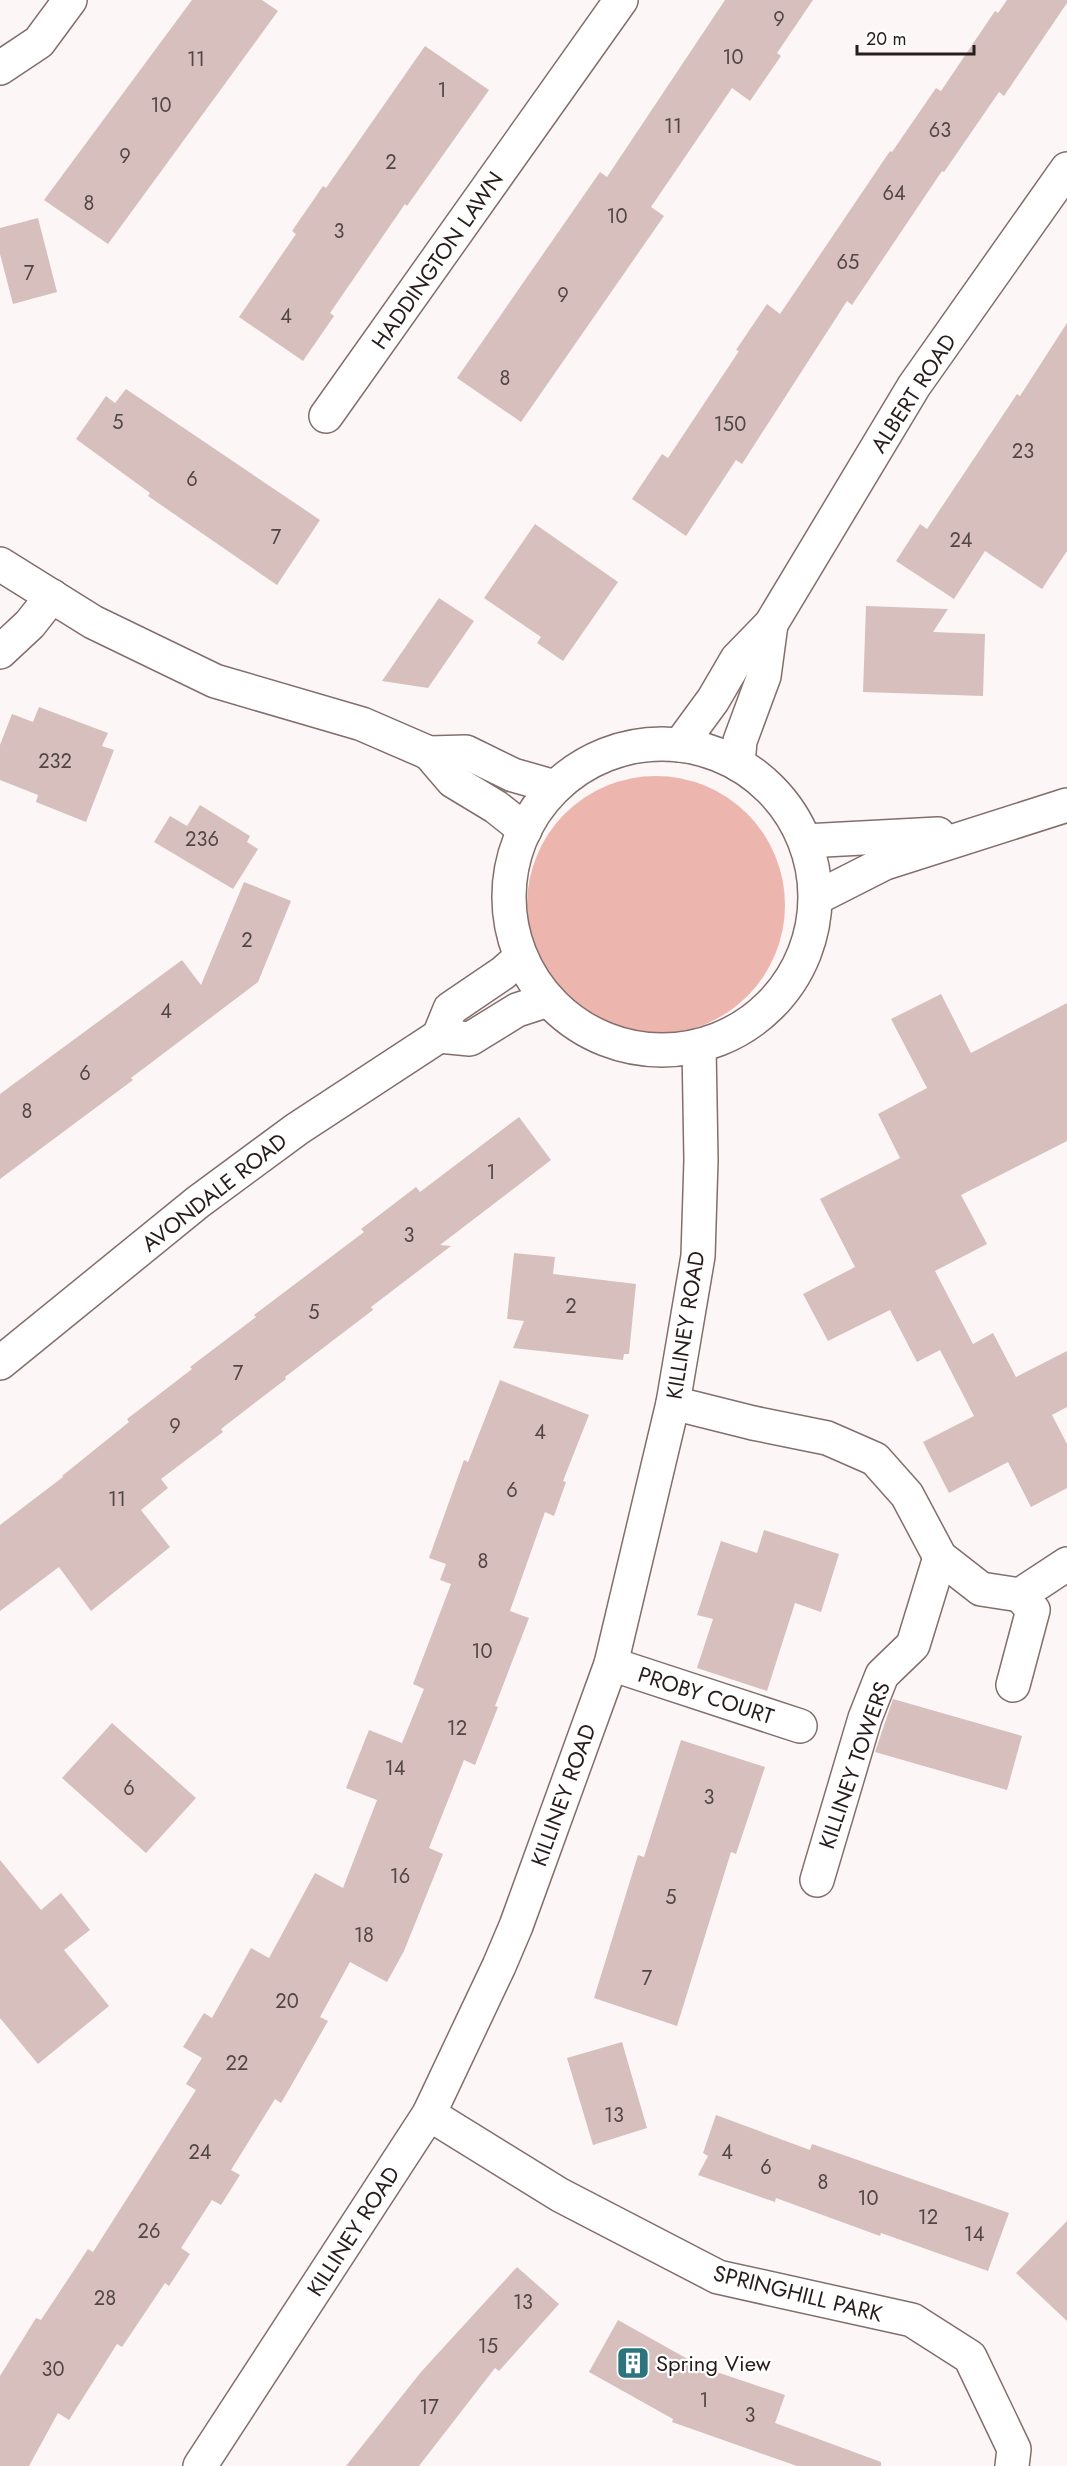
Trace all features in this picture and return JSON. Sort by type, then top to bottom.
[{"type":"street","points":[[0,68],[39,42],[70,0]]},
{"type":"street","name":"HADDINGTON LAWN","points":[[327,416],[621,0]]},
{"type":"street","name":"ALBERT ROAD","points":[[680,745],[713,700],[737,659],[771,624],[914,386],[1067,170]]},
{"type":"street","points":[[0,564],[93,622],[215,681],[362,724],[429,753],[466,752],[513,775],[555,788]]},
{"type":"street","points":[[0,652],[30,624],[52,596]]},
{"type":"street","name":"ALBERT ROAD","points":[[738,764],[740,741],[764,676],[771,624]]},
{"type":"street","points":[[653,744],[680,745],[706,750],[738,764],[774,793],[792,815],[805,841],[813,868],[816,898],[813,928],[799,968],[776,1001],[740,1029],[699,1046],[655,1050],[626,1046],[597,1036],[570,1020],[548,1000],[521,957],[511,924],[509,888],[514,857],[525,830],[538,807],[555,788],[594,760],[617,751],[653,744]]},
{"type":"street","points":[[429,753],[453,781],[496,807],[525,830]]},
{"type":"street","points":[[816,898],[885,863],[1067,805]]},
{"type":"street","points":[[805,841],[977,833]]},
{"type":"street","points":[[521,957],[503,974],[450,1009],[439,1036],[470,1039],[517,1010],[548,1000]]},
{"type":"street","name":"AVONDALE ROAD","points":[[0,1363],[198,1202],[297,1129],[439,1036]]},
{"type":"street","name":"KILLINEY ROAD","points":[[200,2466],[429,2114],[516,1926],[611,1664],[673,1403],[698,1256],[701,1160],[699,1046]]},
{"type":"street","points":[[673,1403],[827,1438],[875,1459],[907,1495],[940,1557],[981,1589],[1020,1595],[1033,1610],[1013,1685]]},
{"type":"street","name":"KILLINEY TOWERS","points":[[817,1880],[865,1718],[882,1675],[913,1645],[940,1557]]},
{"type":"street","points":[[1020,1595],[1067,1564]]},
{"type":"street","name":"PROBY COURT","points":[[611,1664],[800,1726]]},
{"type":"street","name":"SPRINGHILL PARK","points":[[429,2114],[560,2195],[718,2277],[912,2320],[970,2357],[1014,2449],[1012,2466]]},
{"type":"shaded area","points":[[656,776],[681,778],[717,791],[738,805],[756,823],[775,856],[783,880],[785,905],[783,930],[770,966],[756,987],[738,1005],[705,1024],[681,1032],[656,1034],[631,1032],[595,1019],[574,1005],[556,987],[537,954],[529,930],[527,905],[529,880],[542,844],[556,823],[574,805],[607,786],[631,778]]},
{"type":"building","points":[[192,0],[262,0],[278,11],[108,244],[44,200]]},
{"type":"building","points":[[725,0],[813,0],[777,53],[781,56],[750,101],[732,88],[651,207],[664,216],[521,422],[457,378],[600,172],[607,177]]},
{"type":"building","points":[[1007,0],[1067,0],[1067,3],[1004,96],[999,92],[944,172],[942,171],[852,305],[847,301],[742,464],[736,460],[686,536],[632,499],[662,454],[668,458],[739,351],[736,350],[767,304],[780,314],[890,151],[892,152],[936,88],[941,91],[995,11],[998,13]]},
{"type":"building","points":[[425,46],[489,90],[407,206],[405,204],[330,313],[334,316],[303,361],[239,317],[296,234],[292,231],[323,186],[326,188]]},
{"type":"building","points":[[38,218],[57,292],[13,304],[0,254],[0,228]]},
{"type":"building","points":[[1067,323],[1067,551],[1042,589],[985,551],[954,599],[896,561],[920,524],[927,529],[1017,394],[1020,396]]},
{"type":"building","points":[[126,389],[320,520],[277,585],[148,496],[150,493],[76,439],[106,396],[115,403]]},
{"type":"building","points":[[535,524],[618,582],[563,661],[537,643],[541,637],[484,598]]},
{"type":"building","points":[[439,598],[474,621],[428,688],[382,681]]},
{"type":"building","points":[[866,606],[948,609],[933,632],[985,634],[983,696],[863,692]]},
{"type":"building","points":[[39,707],[108,733],[102,746],[114,750],[86,822],[36,802],[38,795],[0,780],[0,745],[12,714],[33,722]]},
{"type":"building","points":[[200,805],[250,836],[247,842],[258,849],[233,889],[154,842],[170,816],[187,826]]},
{"type":"building","points":[[244,882],[291,901],[258,982],[131,1078],[133,1080],[0,1179],[0,1094],[182,960],[201,985]]},
{"type":"building","points":[[941,994],[971,1053],[1067,1003],[1067,1141],[961,1195],[987,1244],[935,1271],[973,1344],[993,1333],[1016,1377],[1067,1351],[1067,1407],[1052,1415],[1067,1444],[1067,1488],[1031,1507],[1008,1462],[949,1493],[923,1442],[974,1416],[940,1350],[917,1362],[890,1310],[828,1341],[803,1294],[855,1267],[820,1199],[900,1158],[878,1114],[927,1088],[891,1019]]},
{"type":"building","points":[[519,1117],[551,1160],[440,1245],[451,1246],[371,1307],[373,1310],[285,1377],[286,1379],[221,1429],[223,1432],[161,1479],[168,1488],[141,1510],[170,1547],[91,1611],[59,1567],[0,1611],[0,1525],[63,1477],[129,1422],[127,1419],[256,1317],[254,1315],[364,1232],[361,1229],[416,1187],[420,1192]]},
{"type":"building","points":[[514,1253],[555,1257],[553,1274],[636,1284],[629,1354],[624,1354],[623,1360],[513,1348],[524,1321],[507,1319]]},
{"type":"building","points":[[500,1380],[589,1415],[563,1481],[566,1482],[554,1516],[545,1512],[510,1611],[529,1618],[475,1765],[464,1760],[429,1848],[443,1854],[404,1951],[387,1982],[350,1962],[320,2017],[328,2021],[281,2103],[275,2099],[231,2170],[240,2175],[221,2205],[212,2200],[181,2248],[190,2254],[169,2286],[165,2283],[122,2347],[117,2344],[69,2420],[58,2413],[29,2466],[0,2466],[0,2376],[36,2318],[41,2320],[88,2249],[93,2252],[196,2090],[186,2084],[202,2058],[183,2047],[204,2013],[212,2018],[251,1948],[269,1958],[315,1873],[343,1888],[377,1800],[346,1788],[369,1730],[402,1743],[424,1689],[413,1684],[451,1584],[440,1580],[446,1564],[429,1558],[464,1460],[468,1462]]},
{"type":"building","points":[[764,1530],[839,1554],[821,1612],[795,1603],[767,1691],[697,1668],[713,1619],[697,1615],[721,1541],[757,1553]]},
{"type":"building","points":[[893,1699],[1022,1736],[1007,1790],[875,1752]]},
{"type":"building","points":[[112,1723],[196,1798],[146,1853],[62,1778]]},
{"type":"building","points":[[681,1740],[765,1767],[736,1854],[731,1852],[677,2026],[594,1998],[638,1855],[644,1857]]},
{"type":"building","points":[[0,1860],[41,1910],[61,1893],[90,1930],[64,1950],[109,2006],[38,2064],[0,2018]]},
{"type":"building","points":[[622,2042],[647,2128],[593,2145],[567,2058]]},
{"type":"building","points":[[716,2115],[810,2150],[812,2144],[1009,2213],[988,2271],[881,2233],[880,2236],[776,2198],[775,2202],[698,2175],[708,2156],[703,2153]]},
{"type":"building","points":[[1067,2221],[1067,2321],[1016,2273]]},
{"type":"building","points":[[517,2267],[559,2304],[499,2371],[495,2368],[419,2466],[346,2466],[421,2372]]},
{"type":"building","points":[[618,2320],[702,2367],[785,2395],[775,2423],[881,2462],[881,2466],[797,2466],[672,2422],[673,2419],[589,2372]]},
{"type":"place","name":"Spring View","points":[[633,2363]]}]
